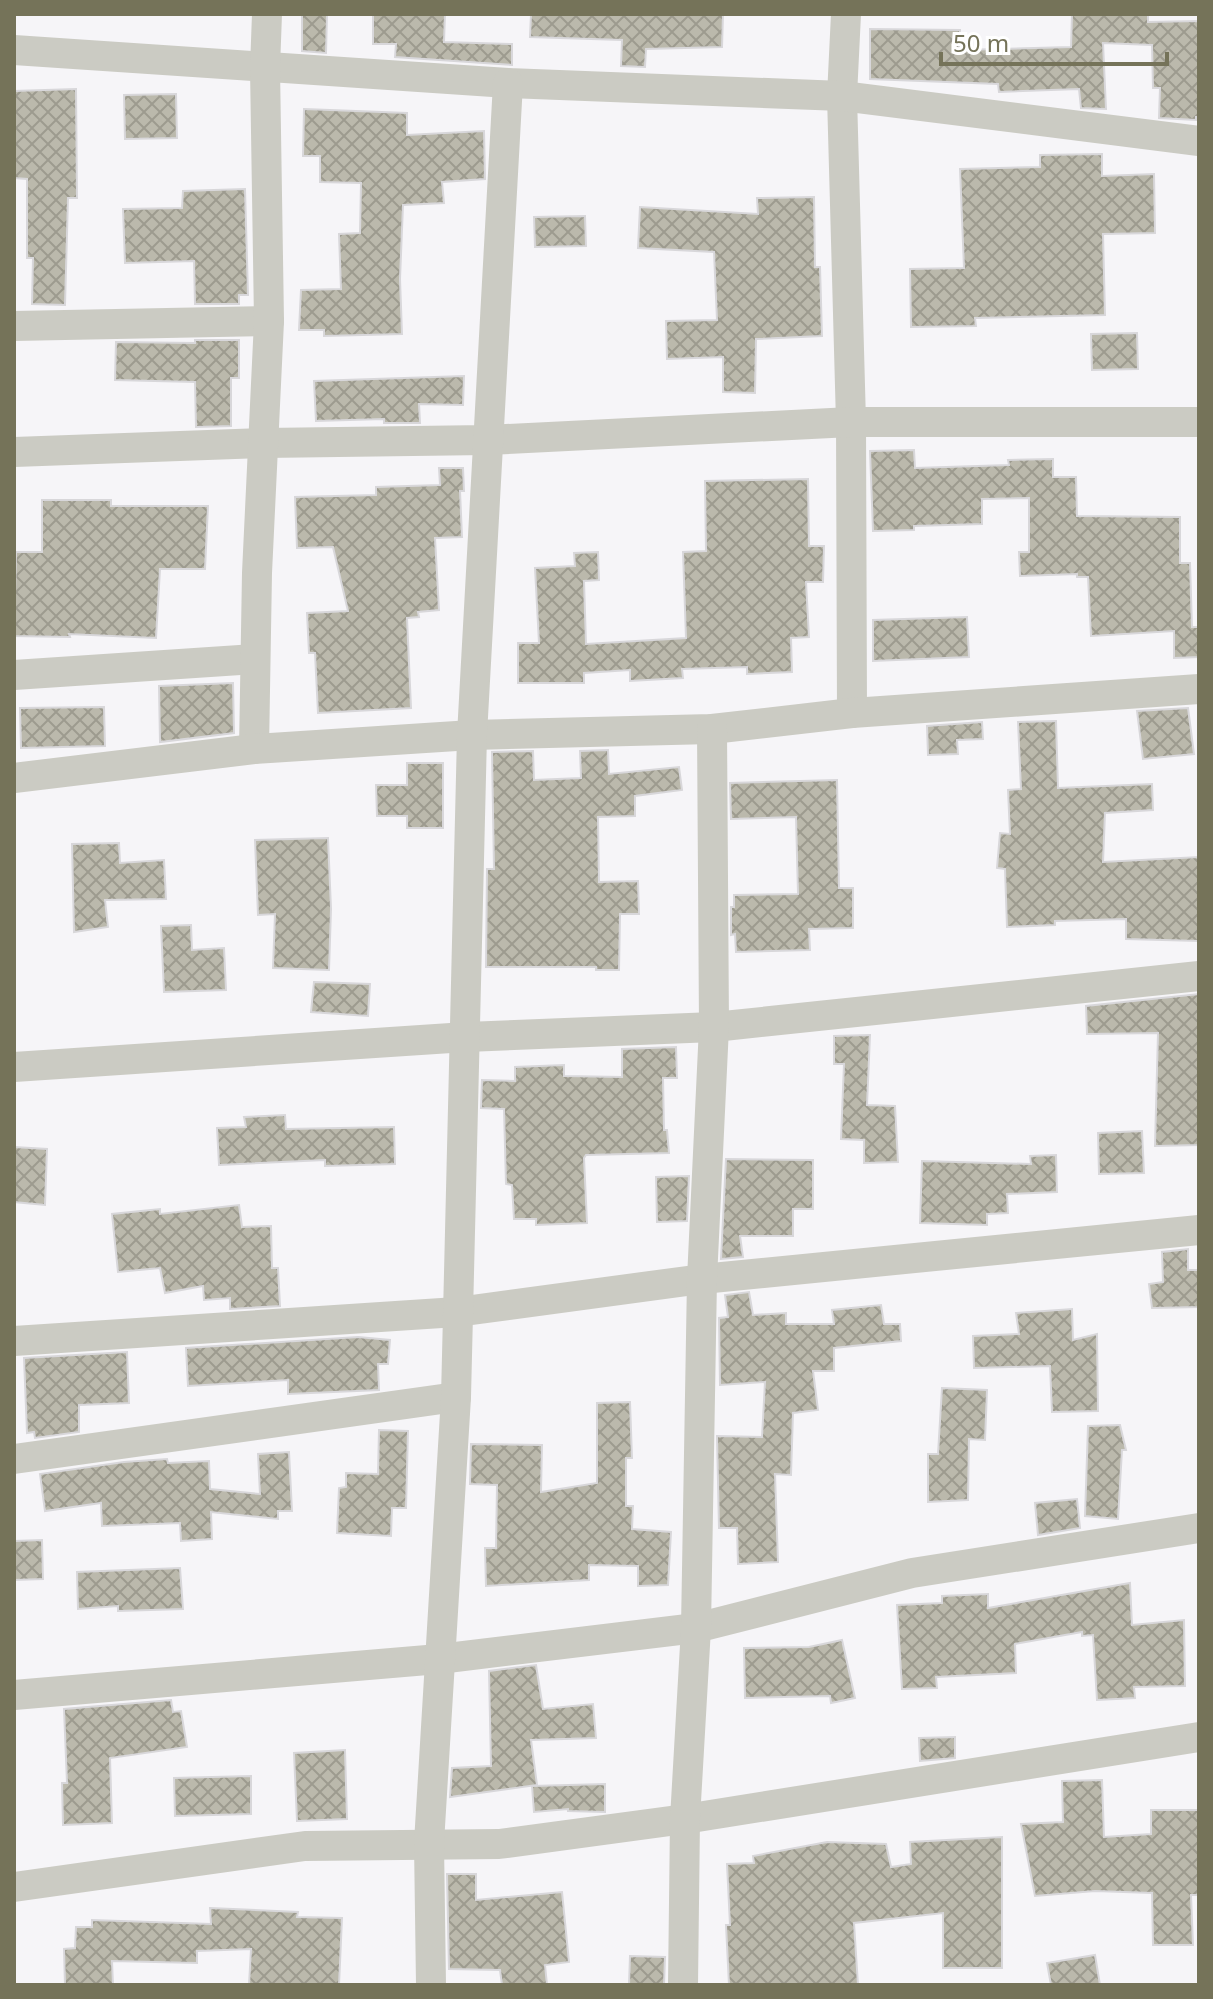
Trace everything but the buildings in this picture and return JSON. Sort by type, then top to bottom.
[{"type":"street","points":[[254,749],[269,321],[267,14]]},
{"type":"street","points":[[846,14],[842,96],[851,422],[852,713]]},
{"type":"street","points":[[14,50],[508,83],[842,96],[1199,141]]},
{"type":"street","points":[[431,1985],[429,1843],[456,1397],[472,735],[508,83]]},
{"type":"street","points":[[14,326],[269,321]]},
{"type":"street","points":[[14,452],[264,443],[487,440],[851,422],[1199,422]]},
{"type":"street","points":[[14,675],[255,659]]},
{"type":"street","points":[[14,778],[254,749],[472,735],[712,729],[852,713],[1199,689]]},
{"type":"street","points":[[683,1985],[685,1819],[696,1628],[702,1279],[714,1027],[712,729]]},
{"type":"street","points":[[14,1067],[466,1037],[714,1027],[1199,976]]},
{"type":"street","points":[[14,1341],[457,1312],[702,1279],[1199,1230]]},
{"type":"street","points":[[14,1459],[456,1397]]},
{"type":"street","points":[[14,1695],[439,1659],[696,1628],[912,1573],[1199,1528]]},
{"type":"street","points":[[14,1887],[305,1846],[499,1844],[685,1819],[1199,1737]]}]
